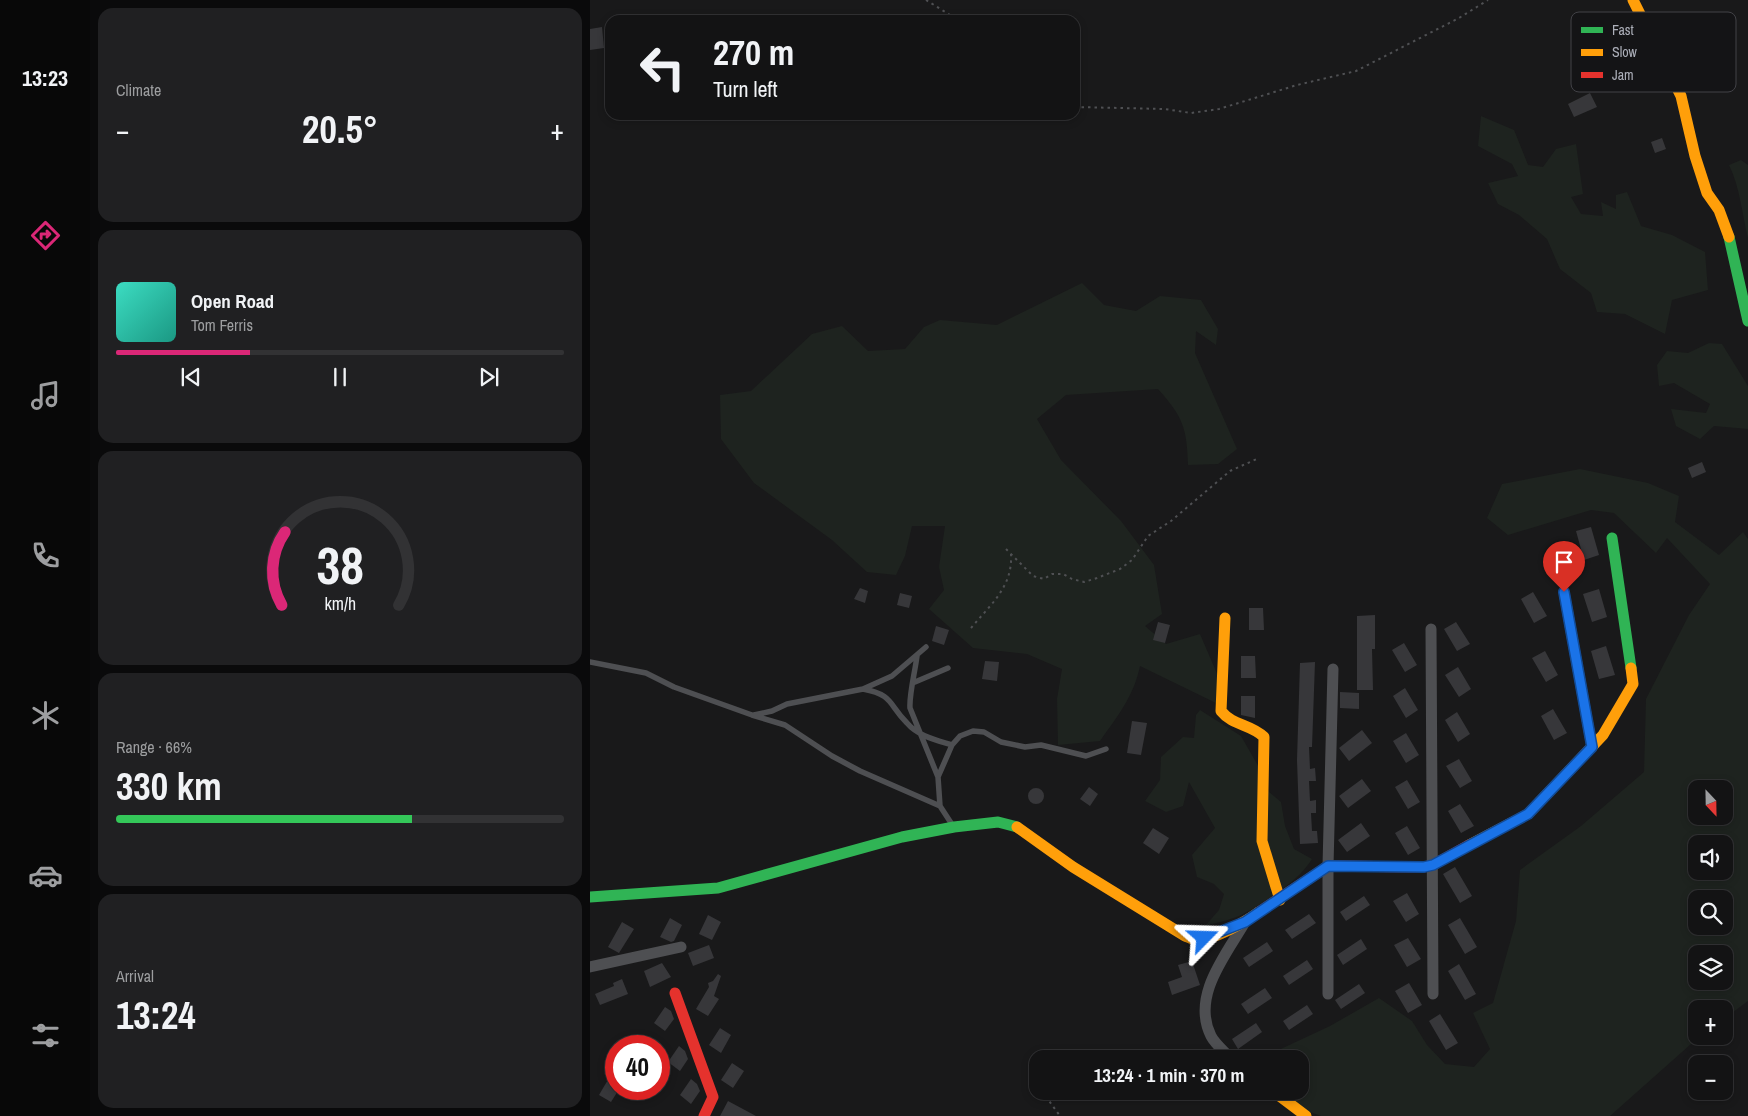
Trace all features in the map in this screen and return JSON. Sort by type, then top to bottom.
[{"type":"street","points":[[1633,0],[1639,12]]},
{"type":"street","points":[[1679,92],[1695,156],[1707,193],[1727,226],[1748,321]]},
{"type":"street","points":[[590,898],[718,888],[902,837],[954,827],[998,822],[1017,827],[1073,867],[1185,936],[1196,940],[1245,922],[1328,866],[1424,867],[1433,865],[1528,814],[1603,735],[1633,684],[1612,538]]},
{"type":"street","points":[[1564,592],[1592,747]]},
{"type":"street","points":[[1225,618],[1221,711],[1232,724],[1259,731],[1264,737],[1262,841],[1280,900]]},
{"type":"street","points":[[1431,629],[1434,994]]},
{"type":"street","points":[[1328,994],[1328,866],[1333,669]]},
{"type":"street","points":[[1223,1050],[1212,1038],[1207,1025],[1206,993],[1245,922]]},
{"type":"street","points":[[590,967],[681,947]]},
{"type":"street","points":[[675,993],[713,1097],[704,1116]]},
{"type":"street","points":[[1285,1100],[1306,1116]]},
{"type":"lane","points":[[752,715],[772,711],[787,704],[863,689],[892,676],[926,647]]},
{"type":"lane","points":[[917,656],[915,682],[910,699],[919,734],[938,777],[940,806],[954,827]]},
{"type":"lane","points":[[590,662],[646,673],[674,687],[752,715],[785,724],[832,756],[860,771],[940,806]]},
{"type":"lane","points":[[915,682],[948,668]]},
{"type":"lane","points":[[863,689],[879,692],[894,704],[906,723],[919,734],[952,745]]},
{"type":"lane","points":[[938,777],[952,745],[960,736],[973,731],[984,732],[1001,742],[1025,747],[1041,745],[1086,756],[1106,749]]},
{"type":"path","points":[[926,0],[950,15]]},
{"type":"path","points":[[1080,107],[1165,109],[1191,113],[1219,109],[1296,85],[1356,72],[1459,18],[1488,0]]},
{"type":"path","points":[[1006,549],[1033,576],[1044,578],[1052,574],[1063,574],[1084,582],[1120,569],[1132,560],[1148,536],[1171,521],[1217,481],[1230,472],[1260,458]]},
{"type":"path","points":[[971,628],[1005,586],[1012,570],[1011,553]]},
{"type":"path","points":[[1048,1100],[1060,1116]]},
{"type":"shaded area","points":[[1481,116],[1514,130],[1528,165],[1543,167],[1556,149],[1576,144],[1583,194],[1571,197],[1581,214],[1603,216],[1601,202],[1616,209],[1616,195],[1627,192],[1641,226],[1672,235],[1705,252],[1708,290],[1672,300],[1665,334],[1625,314],[1597,312],[1591,293],[1560,269],[1547,239],[1519,215],[1498,204],[1488,183],[1518,176],[1512,164],[1478,146]]},
{"type":"shaded area","points":[[1741,160],[1748,165],[1748,238],[1738,191],[1729,165]]},
{"type":"shaded area","points":[[1082,283],[1104,305],[1136,311],[1160,296],[1201,300],[1218,329],[1216,345],[1196,331],[1195,353],[1237,449],[1218,464],[1188,465],[1185,432],[1182,424],[1173,407],[1158,389],[1066,395],[1037,419],[1061,460],[1121,521],[1154,565],[1162,614],[1145,626],[1166,644],[1200,634],[1221,683],[1216,703],[1140,666],[1129,697],[1119,715],[1100,741],[1058,745],[1057,699],[1062,669],[1027,654],[973,648],[929,609],[944,590],[939,567],[945,526],[912,526],[905,556],[896,575],[867,572],[832,540],[754,483],[721,439],[720,395],[751,391],[812,334],[842,326],[868,351],[905,349],[924,327],[940,320],[997,325]]},
{"type":"shaded area","points":[[1709,343],[1722,344],[1748,386],[1748,429],[1714,426],[1700,439],[1676,426],[1671,409],[1706,413],[1710,404],[1674,383],[1659,386],[1657,365],[1667,351],[1688,353]]},
{"type":"shaded area","points":[[1580,469],[1648,483],[1679,496],[1675,522],[1719,555],[1743,532],[1748,539],[1748,1001],[1733,1012],[1733,1000],[1688,1000],[1688,1045],[1690,1045],[1610,1116],[1321,1116],[1278,1100],[1309,1100],[1309,1050],[1278,1050],[1330,1026],[1379,998],[1412,1021],[1427,1045],[1445,1064],[1474,1067],[1490,1049],[1473,1013],[1493,1003],[1516,921],[1520,870],[1581,826],[1644,772],[1646,699],[1689,615],[1710,584],[1667,538],[1656,553],[1614,513],[1591,510],[1508,535],[1487,518],[1502,484]]},
{"type":"shaded area","points":[[1200,710],[1241,736],[1261,771],[1269,792],[1281,802],[1285,826],[1294,849],[1312,859],[1289,884],[1258,906],[1239,916],[1205,926],[1219,910],[1224,894],[1214,884],[1197,877],[1192,855],[1215,828],[1189,782],[1183,806],[1166,812],[1145,801],[1160,780],[1161,757],[1183,737],[1194,738],[1196,715]]},
{"type":"building","points":[[602,27],[604,48],[590,50],[590,29]]},
{"type":"building","points":[[1590,93],[1597,107],[1574,117],[1568,104]]},
{"type":"building","points":[[1662,138],[1666,149],[1655,153],[1651,142]]},
{"type":"building","points":[[1702,462],[1706,472],[1692,478],[1688,468]]},
{"type":"building","points":[[1591,527],[1599,555],[1584,560],[1576,531]]},
{"type":"building","points":[[860,588],[868,591],[865,603],[854,599]]},
{"type":"building","points":[[1599,589],[1607,617],[1592,622],[1583,594]]},
{"type":"building","points":[[1533,592],[1547,616],[1534,623],[1521,599]]},
{"type":"building","points":[[900,593],[912,596],[909,608],[897,605]]},
{"type":"building","points":[[1249,608],[1263,608],[1264,630],[1249,630]]},
{"type":"building","points":[[1375,615],[1375,649],[1372,649],[1373,690],[1357,690],[1357,616]]},
{"type":"building","points":[[1158,622],[1170,625],[1165,643],[1153,640]]},
{"type":"building","points":[[1456,622],[1470,644],[1457,651],[1444,629]]},
{"type":"building","points":[[936,626],[949,630],[944,645],[932,641]]},
{"type":"building","points":[[1404,643],[1417,665],[1405,672],[1392,650]]},
{"type":"building","points":[[1606,646],[1615,675],[1599,679],[1591,651]]},
{"type":"building","points":[[1545,651],[1558,675],[1546,682],[1532,658]]},
{"type":"building","points":[[1241,656],[1255,656],[1256,678],[1241,678]]},
{"type":"building","points":[[985,661],[999,662],[997,681],[982,679]]},
{"type":"building","points":[[1315,662],[1312,747],[1309,747],[1310,769],[1315,768],[1316,781],[1309,781],[1310,801],[1316,800],[1316,813],[1311,813],[1312,831],[1317,831],[1318,843],[1300,844],[1297,760],[1300,663]]},
{"type":"building","points":[[1458,667],[1471,689],[1459,697],[1445,675]]},
{"type":"building","points":[[1405,688],[1418,710],[1406,718],[1393,696]]},
{"type":"building","points":[[1340,692],[1359,693],[1359,709],[1340,708]]},
{"type":"building","points":[[1241,696],[1255,696],[1255,718],[1241,715]]},
{"type":"building","points":[[1553,709],[1567,733],[1554,740],[1541,716]]},
{"type":"building","points":[[1457,712],[1470,734],[1458,742],[1445,720]]},
{"type":"building","points":[[1132,721],[1147,723],[1141,755],[1127,753]]},
{"type":"building","points":[[1362,730],[1372,743],[1349,761],[1339,748]]},
{"type":"building","points":[[1406,733],[1419,755],[1406,763],[1393,741]]},
{"type":"building","points":[[1459,759],[1472,781],[1460,788],[1446,766]]},
{"type":"building","points":[[1362,779],[1371,791],[1348,808],[1339,796]]},
{"type":"building","points":[[1407,780],[1420,802],[1408,809],[1395,787]]},
{"type":"building","points":[[1089,787],[1098,794],[1090,806],[1080,799]]},
{"type":"building","points":[[1033,788],[1039,788],[1044,793],[1042,802],[1033,804],[1028,799],[1028,793]]},
{"type":"building","points":[[1460,804],[1474,826],[1461,833],[1448,811]]},
{"type":"building","points":[[1361,823],[1370,836],[1347,852],[1338,840]]},
{"type":"building","points":[[1407,826],[1420,848],[1408,855],[1395,833]]},
{"type":"building","points":[[1153,828],[1169,838],[1159,854],[1143,843]]},
{"type":"building","points":[[1455,867],[1472,896],[1460,903],[1443,874]]},
{"type":"building","points":[[1407,893],[1419,914],[1406,922],[1393,901]]},
{"type":"building","points":[[1364,896],[1370,905],[1346,921],[1340,912]]},
{"type":"building","points":[[1309,914],[1316,923],[1292,939],[1285,930]]},
{"type":"building","points":[[708,915],[721,922],[712,940],[699,934]]},
{"type":"building","points":[[670,918],[682,925],[674,941],[671,942],[660,937]]},
{"type":"building","points":[[1460,918],[1477,947],[1465,954],[1448,925]]},
{"type":"building","points":[[622,922],[634,929],[619,953],[608,947]]},
{"type":"building","points":[[1408,938],[1421,959],[1407,967],[1394,945]]},
{"type":"building","points":[[1361,939],[1367,949],[1343,965],[1337,955]]},
{"type":"building","points":[[1267,942],[1273,951],[1249,967],[1243,958]]},
{"type":"building","points":[[709,945],[714,958],[693,966],[688,953]]},
{"type":"building","points":[[1307,960],[1313,969],[1289,985],[1283,976]]},
{"type":"building","points":[[1192,961],[1200,985],[1172,995],[1168,982],[1182,977],[1178,965]]},
{"type":"building","points":[[662,963],[671,977],[650,987],[644,971]]},
{"type":"building","points":[[1459,964],[1476,994],[1465,1000],[1448,971]]},
{"type":"building","points":[[718,974],[721,976],[714,996],[719,999],[708,1016],[696,1009],[709,987],[708,983],[713,981]]},
{"type":"building","points":[[622,979],[628,994],[600,1005],[595,994],[614,986],[613,983]]},
{"type":"building","points":[[1409,983],[1422,1005],[1408,1013],[1395,991]]},
{"type":"building","points":[[1359,984],[1365,993],[1341,1009],[1335,1000]]},
{"type":"building","points":[[1265,988],[1272,998],[1248,1014],[1241,1004]]},
{"type":"building","points":[[1307,1005],[1313,1014],[1289,1030],[1283,1021]]},
{"type":"building","points":[[665,1007],[671,1011],[674,1019],[665,1031],[654,1023]]},
{"type":"building","points":[[1440,1014],[1458,1043],[1446,1050],[1429,1021]]},
{"type":"building","points":[[1256,1023],[1262,1032],[1238,1049],[1232,1039]]},
{"type":"building","points":[[720,1028],[731,1035],[721,1053],[709,1045]]},
{"type":"building","points":[[679,1046],[685,1051],[688,1059],[680,1071],[670,1064],[670,1059]]},
{"type":"building","points":[[732,1063],[744,1071],[733,1088],[721,1080]]},
{"type":"building","points":[[691,1079],[697,1084],[700,1091],[691,1104],[680,1095]]},
{"type":"building","points":[[605,1085],[605,1098],[599,1095]]},
{"type":"building","points":[[728,1101],[756,1116],[720,1116]]},
{"type":"traffic: fast","points":[[1729,237],[1748,321]]},
{"type":"traffic: fast","points":[[1612,538],[1631,668]]},
{"type":"traffic: fast","points":[[590,897],[718,888],[902,837],[954,827],[998,822],[1017,827]]},
{"type":"traffic: slow","points":[[1633,0],[1639,12]]},
{"type":"traffic: slow","points":[[1679,92],[1695,156],[1707,193],[1719,210],[1729,237]]},
{"type":"traffic: slow","points":[[1225,618],[1221,711],[1231,720],[1264,737],[1262,841],[1280,900]]},
{"type":"traffic: slow","points":[[1469,845],[1528,814],[1603,735],[1633,684],[1631,668]]},
{"type":"traffic: slow","points":[[1017,827],[1073,867],[1192,939],[1203,939],[1220,934],[1259,912]]},
{"type":"traffic: slow","points":[[1285,1100],[1306,1116]]},
{"type":"traffic: jam","points":[[1259,912],[1328,866],[1424,867],[1433,865],[1469,845]]},
{"type":"traffic: jam","points":[[675,993],[713,1097],[704,1116]]},
{"type":"route","points":[[1204,938],[1245,922],[1328,866],[1424,867],[1433,865],[1528,814],[1592,747],[1564,592]]}]
